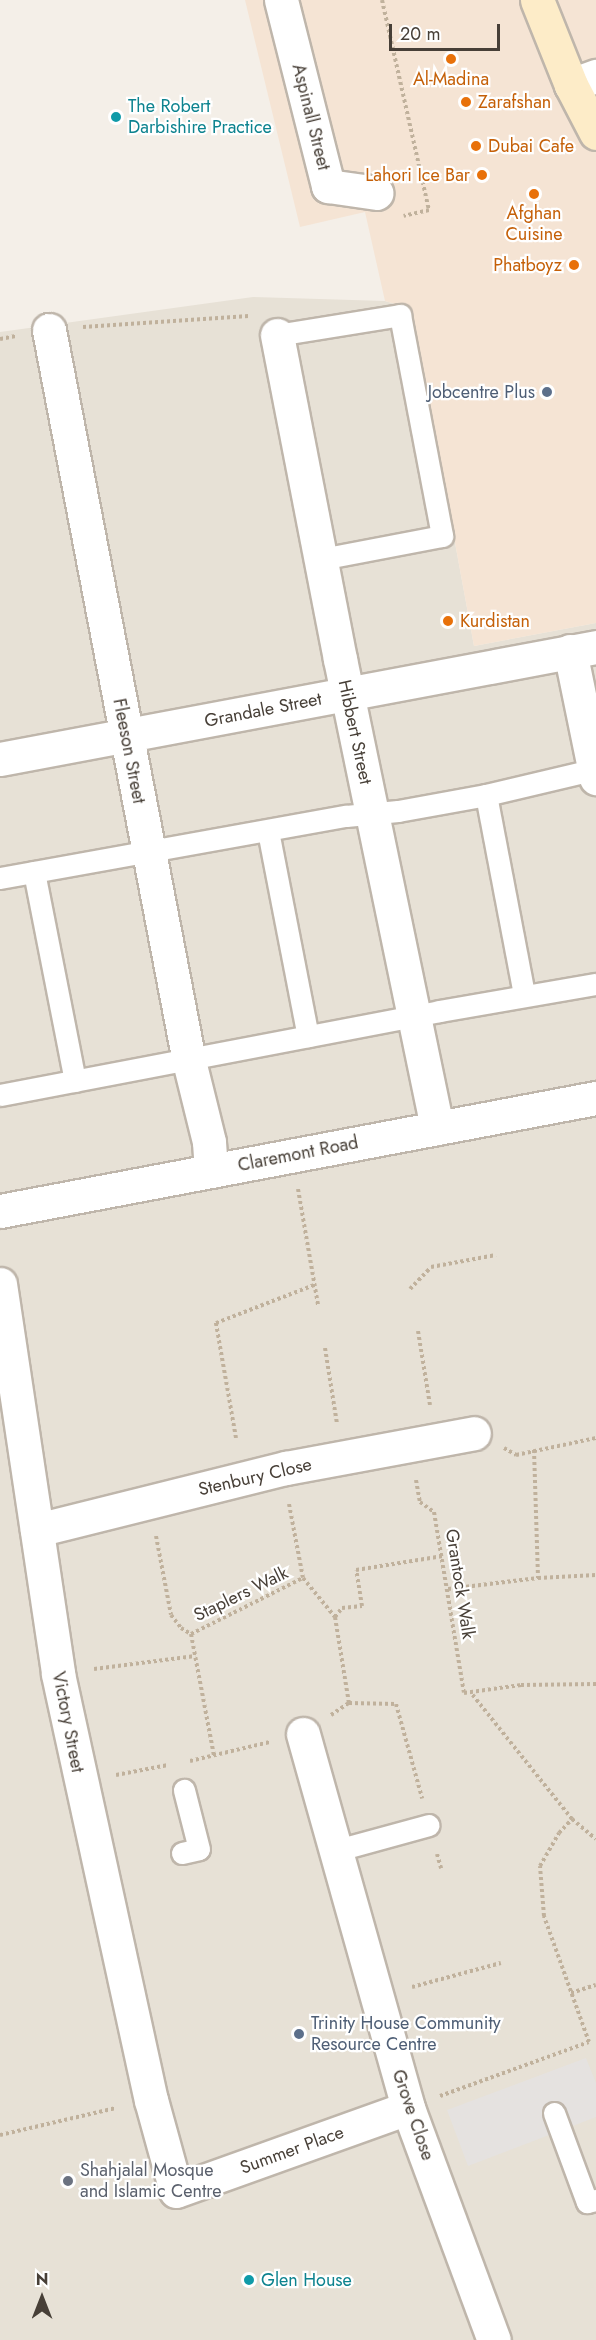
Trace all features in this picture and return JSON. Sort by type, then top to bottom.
[{"type":"main road","points":[[537,0],[583,81],[596,133]]},
{"type":"street","name":"Aspinall Street","points":[[281,0],[328,186],[377,193]]},
{"type":"street","name":"Fleeson Street","points":[[49,330],[148,852],[212,1171]]},
{"type":"street","name":"Hibbert Street","points":[[277,335],[412,1016],[437,1128]]},
{"type":"street","name":"Grandale Street","points":[[0,759],[583,649]]},
{"type":"street","points":[[583,649],[595,772]]},
{"type":"street","name":"Claremont Road","points":[[0,1211],[596,1098]]},
{"type":"street","name":"Victory Street","points":[[0,1284],[58,1674],[110,1870],[151,2100],[166,2155]]},
{"type":"street","name":"Stenbury Close","points":[[37,1530],[281,1469],[474,1433]]},
{"type":"street","name":"Grove Close","points":[[303,1734],[408,2108],[494,2340]]},
{"type":"street","name":"Summer Place","points":[[166,2155],[176,2191],[408,2108]]},
{"type":"lane","points":[[277,335],[400,315],[442,536],[321,559]]},
{"type":"lane","points":[[0,878],[486,795],[595,772]]},
{"type":"lane","points":[[486,795],[524,995]]},
{"type":"lane","points":[[268,831],[308,1036]]},
{"type":"lane","points":[[34,872],[75,1081]]},
{"type":"lane","points":[[0,1095],[189,1061],[524,995],[596,984]]},
{"type":"lane","points":[[182,1852],[199,1849],[184,1790]]},
{"type":"lane","points":[[334,1851],[429,1825]]},
{"type":"lane","points":[[554,2113],[587,2202],[596,2200]]},
{"type":"path","points":[[382,0],[429,210],[408,215]]},
{"type":"path","points":[[49,330],[273,314],[277,335]]},
{"type":"path","points":[[297,1182],[318,1305]]},
{"type":"path","points":[[410,1289],[431,1267],[496,1255]]},
{"type":"path","points":[[236,1438],[216,1323],[314,1285]]},
{"type":"path","name":"Grantock Walk","points":[[418,1331],[423,1442],[420,1502],[435,1512],[464,1693],[471,1693]]},
{"type":"path","points":[[325,1348],[343,1457]]},
{"type":"path","points":[[474,1433],[516,1455],[596,1438]]},
{"type":"path","points":[[534,1450],[538,1578]]},
{"type":"path","points":[[288,1503],[303,1578],[335,1617],[349,1702]]},
{"type":"path","points":[[155,1532],[171,1616],[180,1628],[191,1634],[214,1756]]},
{"type":"path","points":[[335,1617],[342,1608],[362,1606],[356,1570],[443,1556]]},
{"type":"path","points":[[448,1589],[538,1578],[596,1575]]},
{"type":"path","name":"Staplers Walk","points":[[191,1634],[303,1578]]},
{"type":"path","points":[[58,1674],[195,1656]]},
{"type":"path","points":[[596,1684],[521,1685],[471,1693],[572,1819],[596,1839]]},
{"type":"path","points":[[303,1734],[349,1702],[396,1704],[441,1868]]},
{"type":"path","points":[[408,2108],[589,2042],[544,1916],[540,1866],[559,1833],[572,1819]]},
{"type":"path","points":[[406,1989],[501,1963]]},
{"type":"path","points":[[571,1993],[596,1985]]},
{"type":"path","points":[[0,2135],[151,2100]]},
{"type":"shaded area","points":[[245,0],[596,0],[596,623],[474,646],[412,309],[385,301],[365,212],[300,227]]},
{"type":"shaded area","points":[[253,297],[385,301],[412,309],[474,646],[596,623],[596,2340],[0,2340],[0,332]]},
{"type":"shaded area","points":[[586,2058],[596,2083],[596,2117],[468,2166],[447,2110]]},
{"type":"place","name":"Al-Madina","points":[[451,59]]},
{"type":"place","name":"Zarafshan","points":[[466,102]]},
{"type":"place","name":"The Robert Darbishire Practice","points":[[116,117]]},
{"type":"place","name":"Dubai Cafe","points":[[476,146]]},
{"type":"place","name":"Lahori Ice Bar","points":[[482,175]]},
{"type":"place","name":"Afghan Cuisine","points":[[534,194]]},
{"type":"place","name":"Phatboyz","points":[[574,265]]},
{"type":"place","name":"Jobcentre Plus","points":[[547,392]]},
{"type":"place","name":"Kurdistan","points":[[448,621]]},
{"type":"place","name":"Trinity House Community Resource Centre","points":[[299,2034]]},
{"type":"place","name":"Shahjalal Mosque and Islamic Centre","points":[[68,2181]]},
{"type":"place","name":"Glen House","points":[[249,2280]]}]
